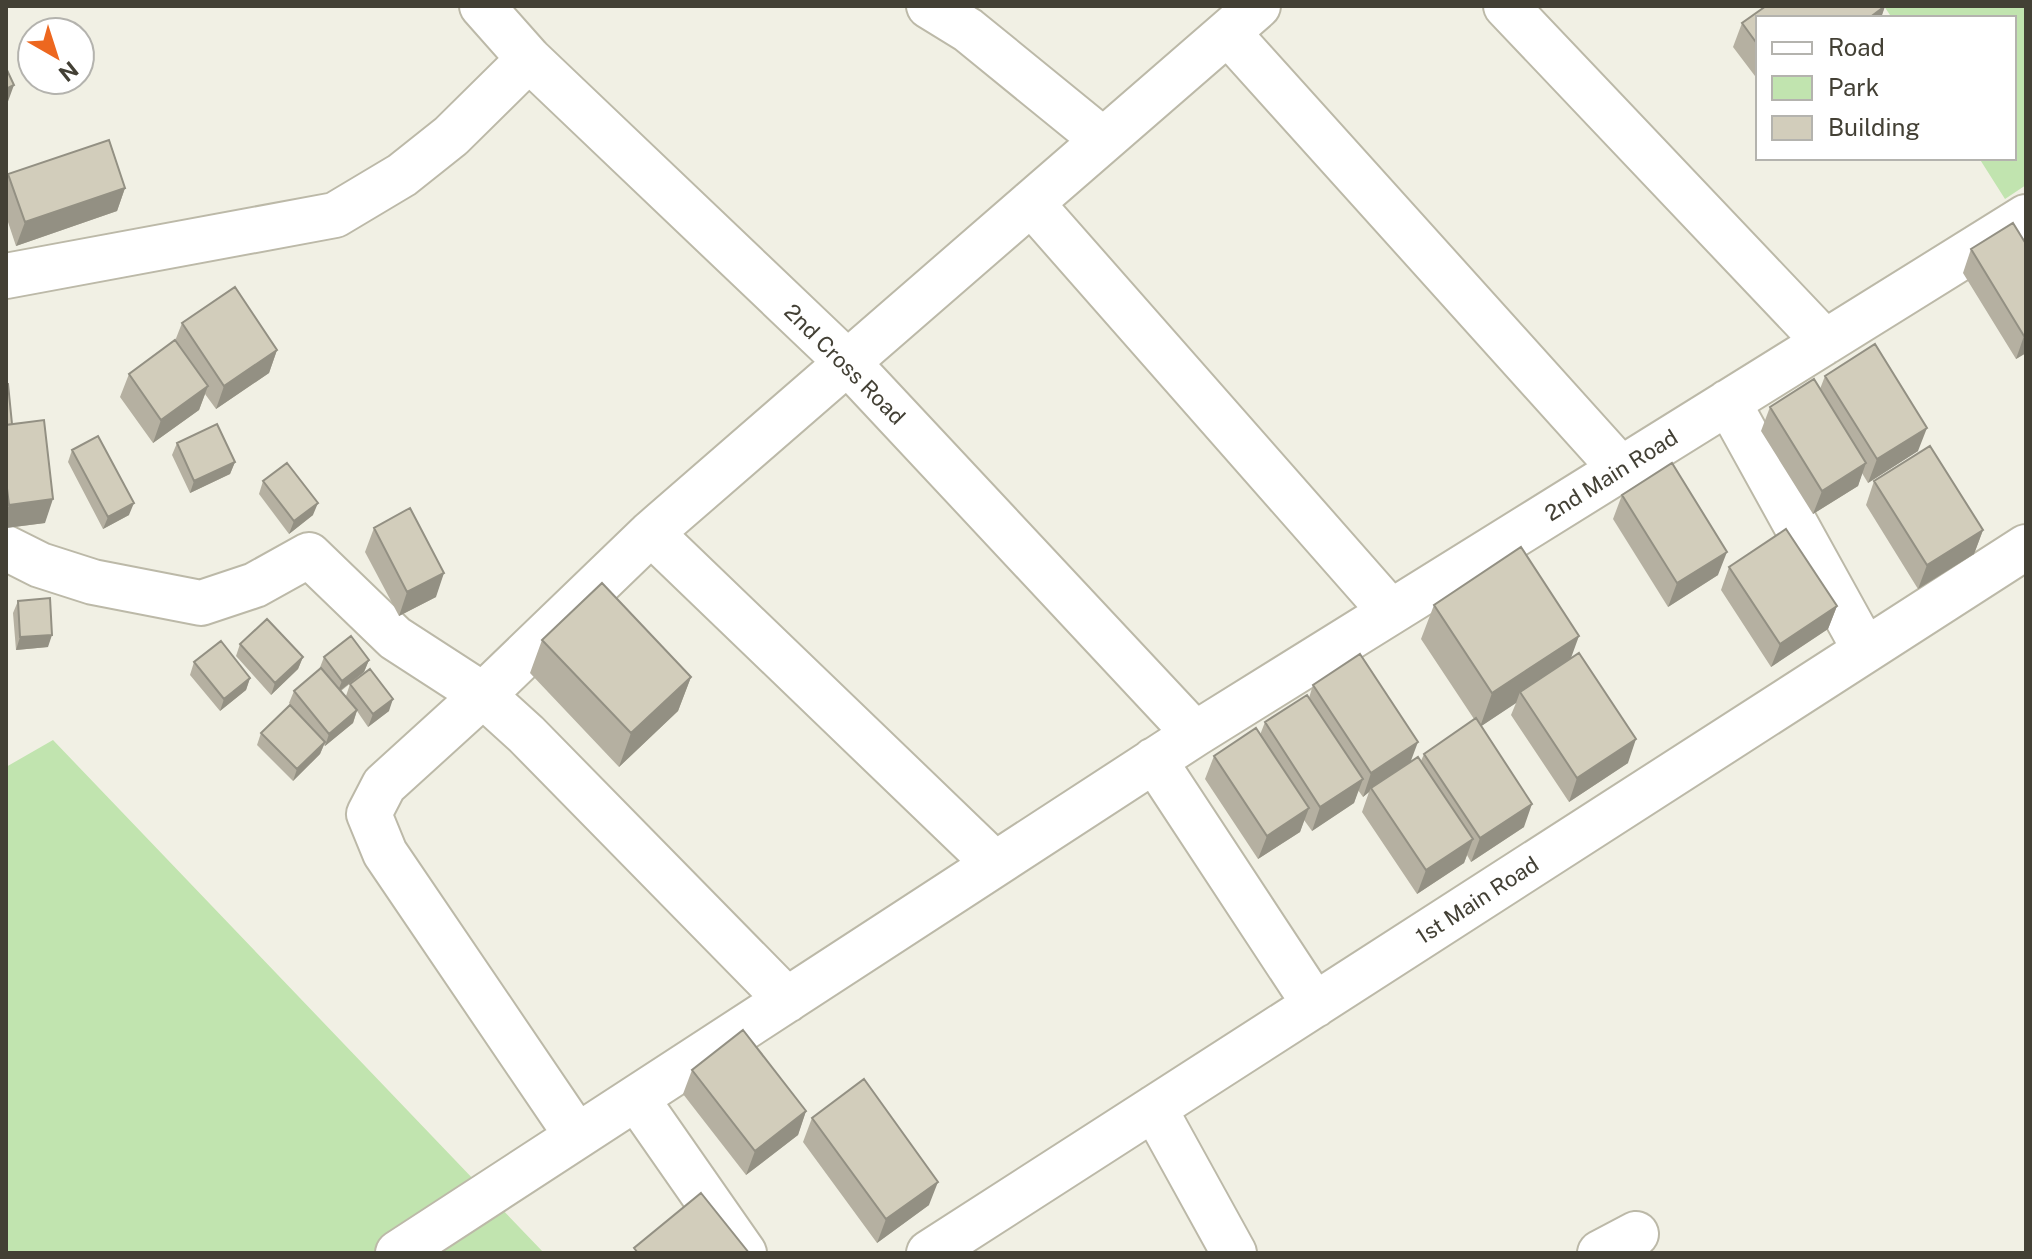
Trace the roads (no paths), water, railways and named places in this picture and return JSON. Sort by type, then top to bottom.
[{"type":"street","name":"2nd Cross Road","points":[[482,6],[529,59],[848,363],[1195,734]]},
{"type":"street","points":[[929,6],[968,30],[1103,140]]},
{"type":"street","points":[[1506,6],[1825,342]]},
{"type":"street","points":[[577,1136],[385,853],[369,814],[384,785],[483,695],[651,533],[1245,14],[1621,469]]},
{"type":"street","points":[[6,276],[335,215],[402,175],[451,136],[529,59]]},
{"type":"street","points":[[1031,203],[1391,612]]},
{"type":"street","name":"2nd Main Road","points":[[398,1253],[1154,760],[2026,217]]},
{"type":"street","points":[[1728,402],[1865,650]]},
{"type":"street","points":[[651,533],[995,864]]},
{"type":"street","name":"1st Main Road","points":[[929,1253],[2026,547]]},
{"type":"street","points":[[6,548],[40,565],[93,582],[201,603],[255,585],[309,555],[395,638],[483,695],[611,818],[787,1000]]},
{"type":"street","points":[[1154,760],[1315,1005]]},
{"type":"street","points":[[636,1098],[744,1253]]},
{"type":"street","points":[[1154,1108],[1234,1253]]}]
